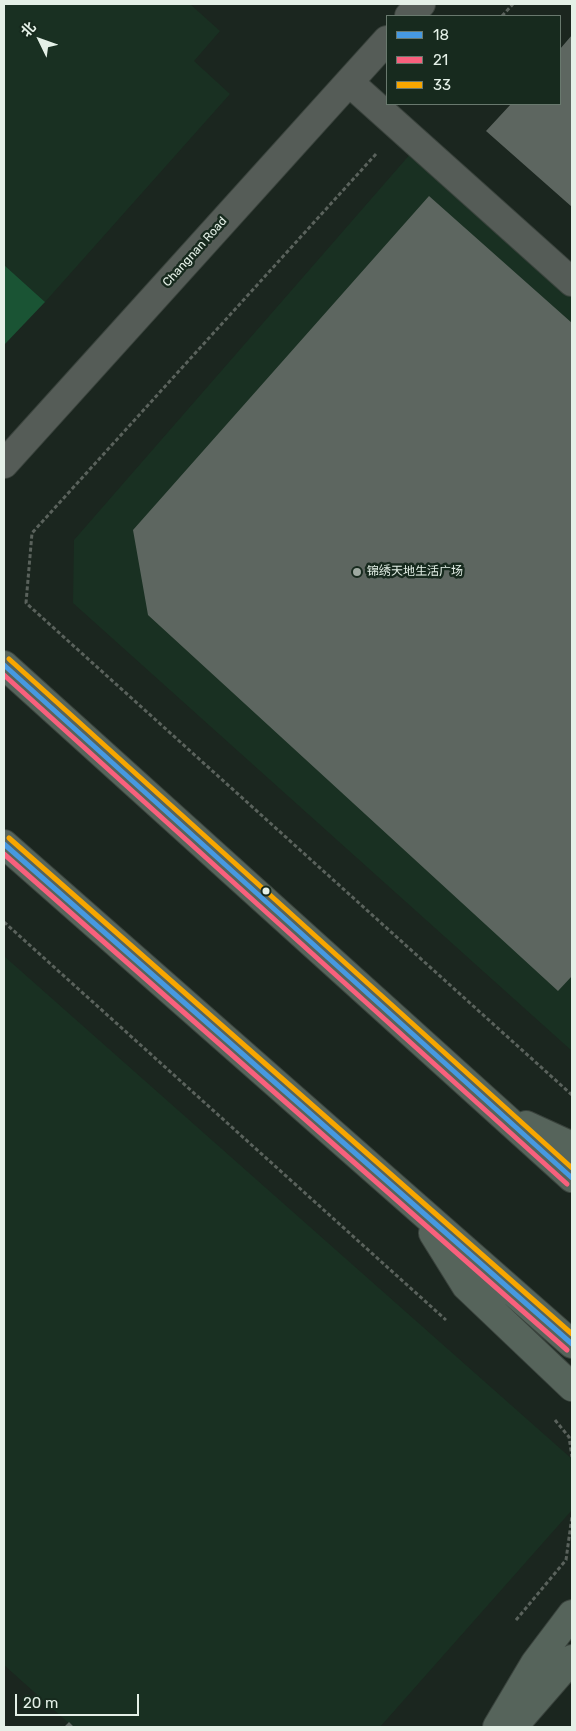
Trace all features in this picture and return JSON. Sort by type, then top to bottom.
[{"type":"main road","points":[[4,665],[572,1178]]},
{"type":"main road","points":[[4,844],[572,1344]]},
{"type":"main road","points":[[502,1115],[572,1146]]},
{"type":"main road","points":[[418,1208],[466,1286],[572,1387]]},
{"type":"main road","points":[[497,1727],[535,1663],[572,1614]]},
{"type":"main road","points":[[513,1727],[572,1659]]},
{"type":"street","points":[[410,15],[421,4]]},
{"type":"street","name":"Changnan Road","points":[[4,464],[386,41]]},
{"type":"street","points":[[349,82],[572,282]]},
{"type":"path","points":[[503,15],[513,4]]},
{"type":"path","points":[[400,128],[32,533],[26,603],[572,1095]]},
{"type":"path","points":[[4,922],[453,1326]]},
{"type":"path","points":[[554,1419],[569,1437],[572,1457]]},
{"type":"path","points":[[516,1620],[566,1560],[572,1516]]},
{"type":"shaded area","points":[[4,4],[190,4],[220,31],[194,61],[230,94],[45,302],[4,265]]},
{"type":"shaded area","name":"锦绣天地生活广场","points":[[419,144],[572,278],[572,1051],[73,603],[74,540]]},
{"type":"shaded area","points":[[4,956],[572,1459],[572,1510],[380,1727],[73,1727],[4,1665]]},
{"type":"green space","points":[[4,265],[45,302],[4,345]]},
{"type":"building","points":[[572,35],[572,207],[486,131],[510,105],[561,105],[561,48]]},
{"type":"building","name":"锦绣天地生活广场","points":[[429,196],[572,323],[572,976],[558,991],[148,615],[133,530]]},
{"type":"building","points":[[69,1722],[74,1727],[64,1727]]},
{"type":"transit line","name":"33","points":[[9,659],[572,1168]]},
{"type":"transit line","name":"18","points":[[4,665],[572,1178]]},
{"type":"transit line","name":"21","points":[[4,675],[567,1184]]},
{"type":"transit line","name":"33","points":[[9,838],[572,1334]]},
{"type":"transit line","name":"18","points":[[4,844],[572,1344]]},
{"type":"transit line","name":"21","points":[[4,854],[567,1350]]},
{"type":"place","name":"锦绣天地生活广场","points":[[357,572]]}]
